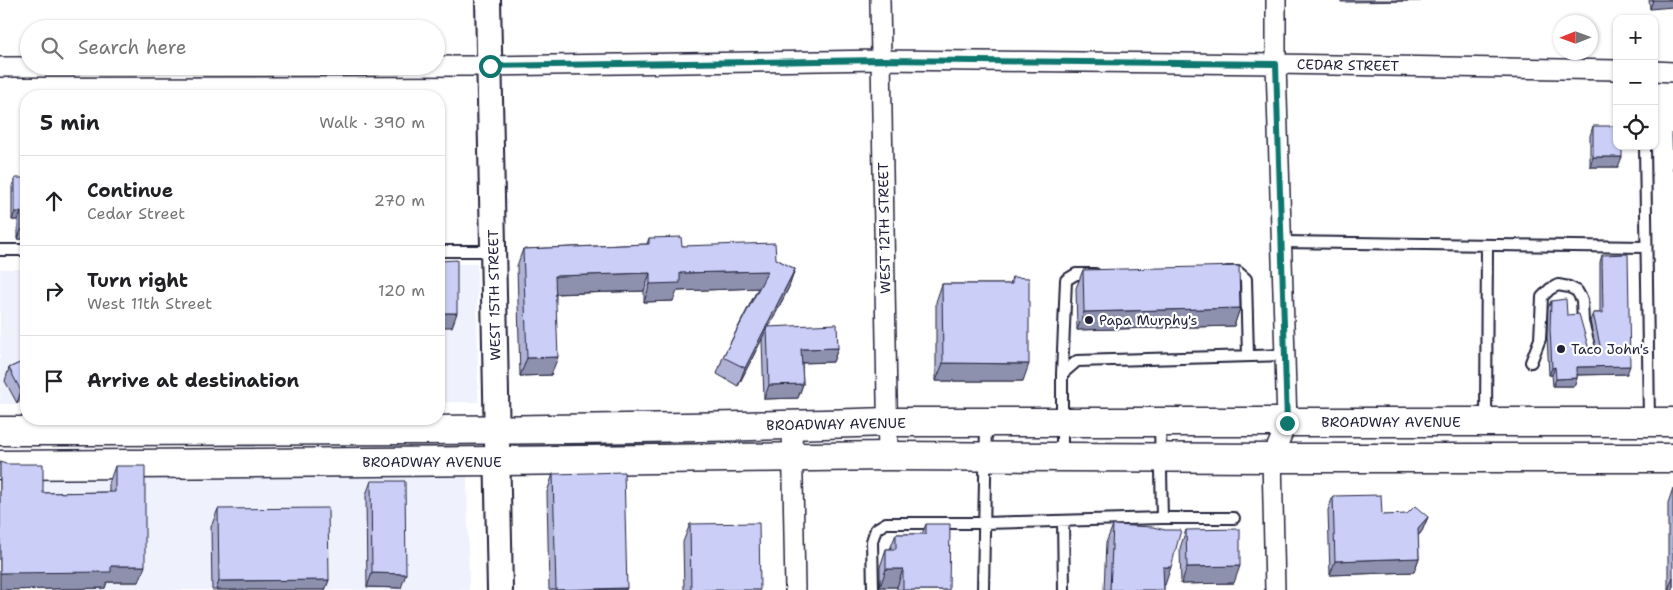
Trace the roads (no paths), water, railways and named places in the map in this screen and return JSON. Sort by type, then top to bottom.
[{"type":"highway","name":"BROADWAY AVENUE","points":[[0,431],[497,429],[888,422],[1661,422]]},
{"type":"highway","name":"BROADWAY AVENUE","points":[[0,465],[888,456],[1673,458]]},
{"type":"street","name":"WEST 15TH STREET","points":[[488,0],[500,590]]},
{"type":"street","name":"WEST 12TH STREET","points":[[880,0],[888,456]]},
{"type":"street","points":[[1275,590],[1272,458],[1287,423],[1276,64],[1276,0]]},
{"type":"street","name":"CEDAR STREET","points":[[445,66],[882,60],[1613,70]]},
{"type":"street","name":"CEDAR STREET","points":[[0,67],[20,67]]},
{"type":"street","points":[[1658,71],[1673,72]]},
{"type":"street","points":[[792,425],[795,590]]},
{"type":"lane","points":[[1645,150],[1646,247],[1661,422]]},
{"type":"lane","points":[[1282,242],[1646,247]]},
{"type":"lane","points":[[1486,422],[1488,245]]},
{"type":"lane","points":[[0,250],[20,250]]},
{"type":"lane","points":[[445,251],[494,252]]},
{"type":"lane","points":[[1219,272],[1238,272],[1246,279],[1248,356]]},
{"type":"lane","points":[[1062,457],[1062,374],[1066,280],[1076,274],[1104,273]]},
{"type":"lane","points":[[1531,362],[1540,339],[1542,297],[1550,288],[1558,285],[1570,287],[1577,291],[1582,300],[1583,322],[1592,356]]},
{"type":"lane","points":[[1062,374],[1077,361],[1285,355]]},
{"type":"lane","points":[[983,590],[986,422]]},
{"type":"lane","points":[[1160,422],[1162,518]]},
{"type":"lane","points":[[873,590],[872,541],[876,530],[886,523],[1234,518]]},
{"type":"lane","points":[[1063,520],[1064,590]]},
{"type":"place","name":"Papa Murphy's","points":[[1089,320]]},
{"type":"place","name":"Taco John's","points":[[1561,349]]}]
